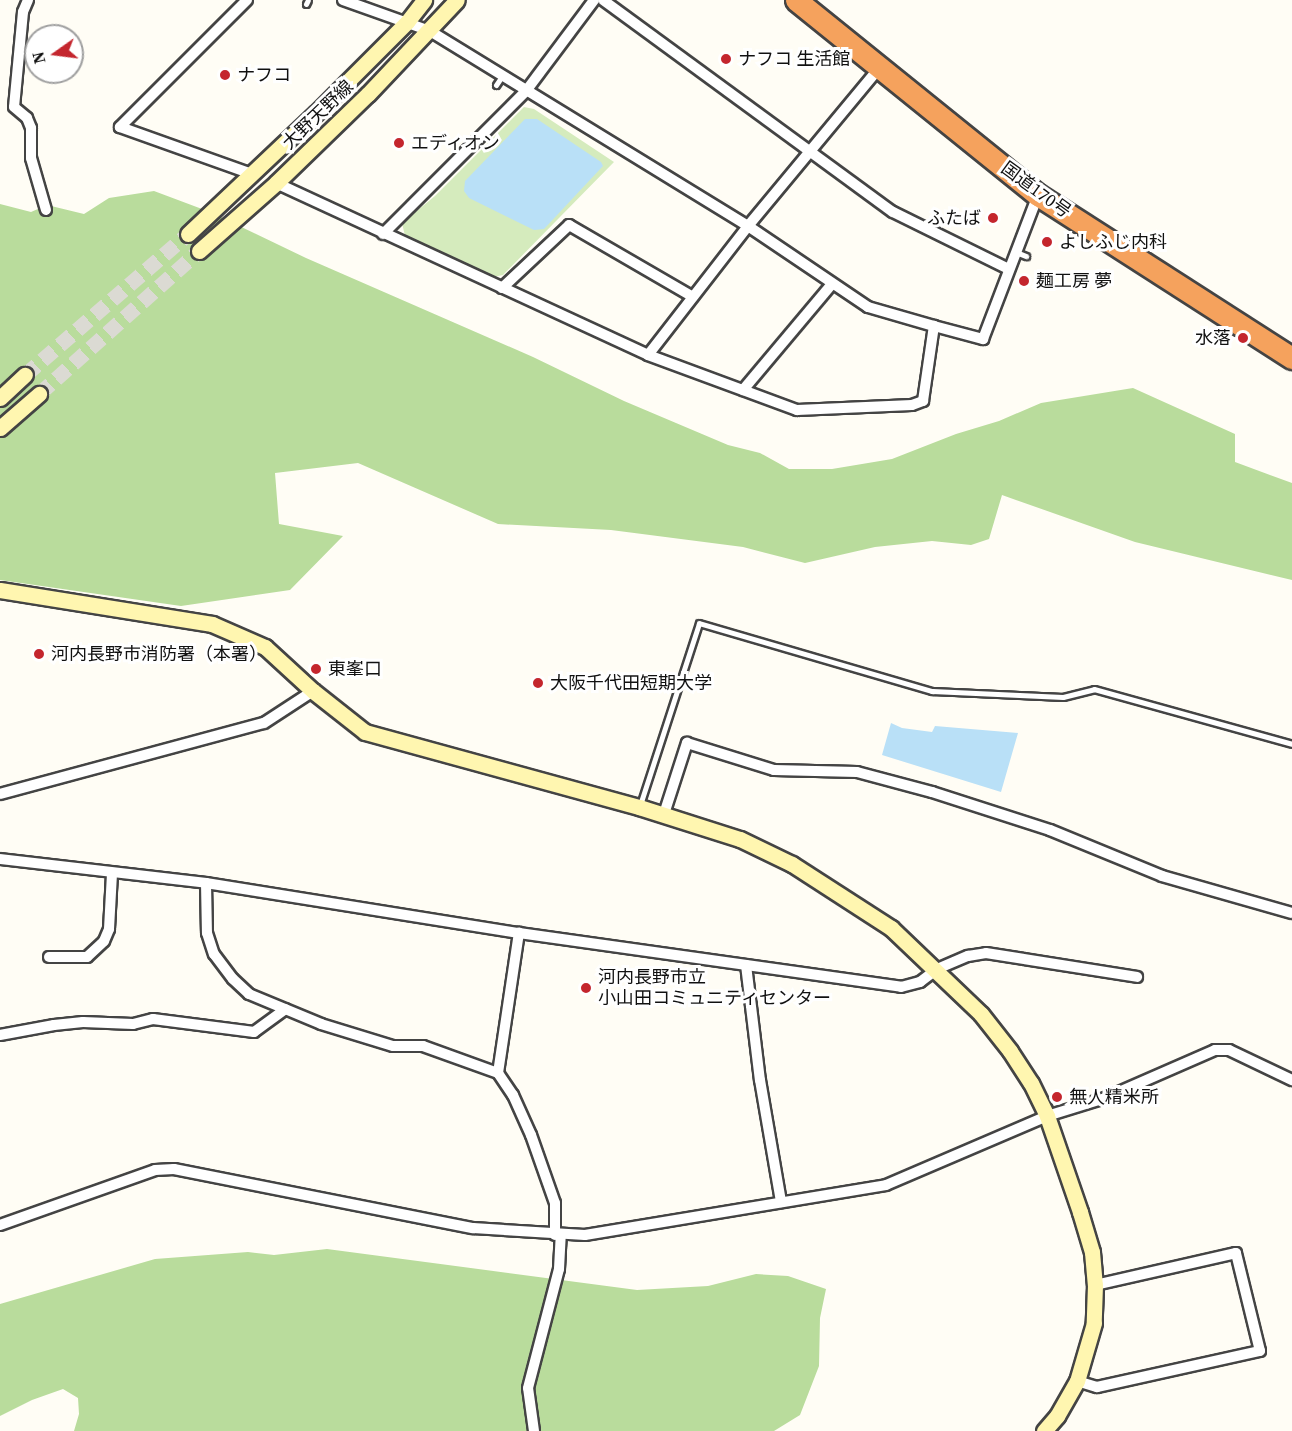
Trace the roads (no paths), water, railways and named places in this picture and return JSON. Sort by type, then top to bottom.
[{"type":"highway","name":"国道170号","points":[[796,0],[879,68],[921,94],[1038,195],[1292,358]]},
{"type":"street","points":[[28,0],[23,12],[14,107],[27,118],[31,128],[31,158],[46,210]]},
{"type":"street","points":[[247,0],[120,127],[252,174]]},
{"type":"street","points":[[343,0],[364,3],[430,31],[499,81],[526,91],[748,226],[868,307],[934,326],[982,339],[1010,269],[1021,254],[1038,195]]},
{"type":"street","name":"大野天野線","points":[[188,234],[407,22],[424,0]]},
{"type":"street","name":"大野天野線","points":[[198,251],[276,183],[430,31],[457,0]]},
{"type":"street","points":[[383,234],[526,91],[594,0]]},
{"type":"street","points":[[603,0],[893,212],[1010,269]]},
{"type":"street","points":[[648,355],[748,226],[879,68]]},
{"type":"street","points":[[276,183],[648,355],[797,410],[912,405],[923,401],[934,326]]},
{"type":"street","points":[[502,288],[569,225],[693,297]]},
{"type":"street","points":[[743,390],[832,284]]},
{"type":"street","points":[[0,398],[25,375]]},
{"type":"street","points":[[0,428],[39,394]]},
{"type":"street","points":[[0,590],[212,624],[265,647],[313,691],[365,732],[639,807],[740,839],[792,864],[891,928],[937,969],[981,1014],[1031,1083],[1047,1116],[1092,1252],[1095,1285],[1094,1323],[1077,1381],[1057,1416],[1044,1431]]},
{"type":"street","points":[[0,794],[264,723],[313,691]]},
{"type":"street","points":[[663,814],[687,743],[774,770],[857,772],[932,792],[1050,830],[1162,876],[1292,913]]},
{"type":"street","points":[[0,859],[206,883],[519,933],[901,987],[920,982],[937,969],[968,956],[986,953],[1137,977]]},
{"type":"street","points":[[49,957],[87,957],[104,941],[109,929],[112,873]]},
{"type":"street","points":[[206,883],[207,933],[214,954],[233,979],[249,994],[393,1047],[423,1046],[498,1073],[513,1095],[531,1135],[555,1203],[558,1235],[559,1269],[528,1388],[534,1431]]},
{"type":"street","points":[[498,1073],[519,933]]},
{"type":"street","points":[[746,965],[760,1080],[781,1202]]},
{"type":"street","points":[[0,1035],[54,1025],[83,1022],[133,1024],[153,1019],[254,1032],[286,1009]]},
{"type":"street","points":[[0,1226],[155,1170],[174,1169],[472,1228],[585,1235],[886,1185],[1047,1116],[1105,1098],[1215,1050],[1229,1050],[1292,1080]]},
{"type":"street","points":[[1077,1381],[1097,1387],[1260,1351],[1236,1253],[1095,1285]]},
{"type":"lane","points":[[639,807],[699,623],[932,691],[1063,697],[1094,689],[1292,744]]},
{"type":"water","points":[[525,119],[537,119],[601,162],[603,166],[544,229],[534,230],[469,198],[464,191],[465,181]]},
{"type":"water","points":[[891,723],[902,728],[932,732],[935,726],[1018,733],[1001,792],[882,755]]},
{"type":"tunnel","points":[[25,375],[188,234]]},
{"type":"tunnel","points":[[39,394],[199,251]]},
{"type":"place","name":"ナフコ 生活館","points":[[726,59]]},
{"type":"place","name":"ナフコ","points":[[225,75]]},
{"type":"place","name":"エディオン","points":[[399,143]]},
{"type":"place","name":"ふたば","points":[[993,218]]},
{"type":"place","name":"よしふじ内科","points":[[1047,242]]},
{"type":"place","name":"麺工房 夢","points":[[1024,281]]},
{"type":"place","name":"水落","points":[[1243,338]]},
{"type":"place","name":"河内長野市消防署（本署）","points":[[39,654]]},
{"type":"place","name":"東峯口","points":[[316,669]]},
{"type":"place","name":"大阪千代田短期大学","points":[[538,683]]},
{"type":"place","name":"河内長野市立 小山田コミュニティセンター","points":[[586,988]]},
{"type":"place","name":"無人精米所","points":[[1057,1097]]}]
